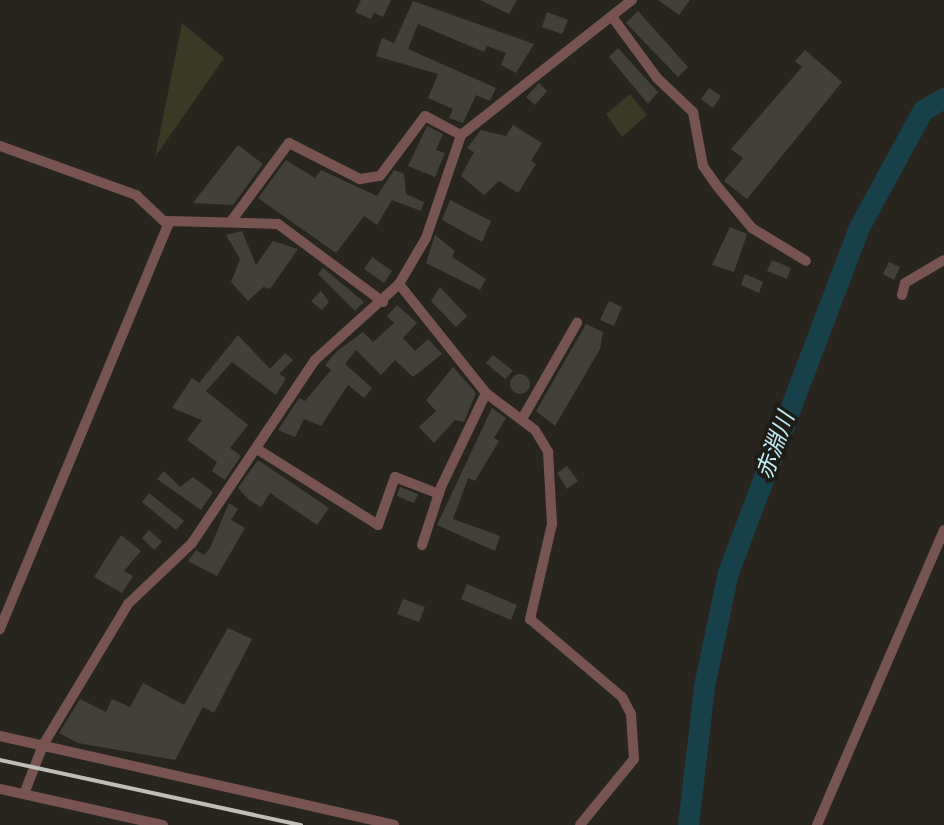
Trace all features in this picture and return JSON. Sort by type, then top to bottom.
[{"type":"street","points":[[24,794],[43,746],[128,604],[192,543],[314,360],[383,302],[399,284],[426,237],[461,135],[613,18],[632,0]]},
{"type":"street","points":[[613,18],[657,78],[693,112],[703,166],[717,186],[752,228],[806,261]]},
{"type":"street","points":[[232,220],[289,143],[360,179],[380,176],[425,116],[461,135]]},
{"type":"street","points":[[0,146],[136,195],[167,221],[232,220],[278,224],[383,302]]},
{"type":"street","points":[[0,629],[167,221]]},
{"type":"street","points":[[902,295],[905,283],[944,260]]},
{"type":"street","points":[[399,284],[486,393],[522,419],[548,452],[552,485],[552,524],[530,619],[622,696],[635,738],[634,759],[580,825]]},
{"type":"street","points":[[522,419],[577,323]]},
{"type":"street","points":[[422,545],[439,494],[486,393]]},
{"type":"street","points":[[257,449],[378,525],[395,477],[439,494]]},
{"type":"street","points":[[817,825],[944,530]]},
{"type":"street","points":[[0,736],[394,825]]},
{"type":"street","points":[[0,789],[163,825]]},
{"type":"green space","points":[[182,23],[224,58],[155,157]]},
{"type":"green space","points":[[630,94],[647,115],[622,137],[606,114]]},
{"type":"building","points":[[361,0],[391,0],[383,17],[374,13],[371,19],[355,12]]},
{"type":"building","points":[[480,0],[517,0],[509,14]]},
{"type":"building","points":[[658,0],[690,0],[679,15]]},
{"type":"building","points":[[413,1],[534,44],[516,73],[501,65],[506,53],[487,46],[484,52],[418,24],[408,49],[496,88],[490,101],[476,95],[463,123],[449,118],[453,109],[428,98],[438,74],[376,56],[382,38],[394,43]]},
{"type":"building","points":[[638,11],[688,67],[678,77],[626,23]]},
{"type":"building","points":[[547,12],[568,20],[562,34],[542,27]]},
{"type":"building","points":[[618,48],[658,92],[648,104],[609,57]]},
{"type":"building","points":[[805,50],[842,82],[747,199],[724,181],[743,158],[731,149],[802,67],[795,61]]},
{"type":"building","points":[[539,83],[547,91],[535,105],[526,97]]},
{"type":"building","points":[[709,88],[721,96],[713,108],[701,99]]},
{"type":"building","points":[[513,125],[542,143],[531,161],[536,164],[518,193],[499,181],[484,195],[461,176],[474,152],[467,148],[481,130],[506,136]]},
{"type":"building","points":[[427,126],[443,134],[436,150],[445,153],[435,177],[408,166]]},
{"type":"building","points":[[238,145],[263,164],[233,205],[193,203]]},
{"type":"building","points":[[286,160],[315,178],[321,170],[377,196],[394,170],[404,174],[406,194],[424,202],[421,211],[392,200],[377,225],[364,216],[336,253],[258,198]]},
{"type":"building","points":[[450,200],[491,221],[482,242],[442,220]]},
{"type":"building","points":[[730,227],[747,234],[734,272],[712,265]]},
{"type":"building","points":[[242,231],[256,265],[273,241],[298,249],[270,289],[263,287],[248,301],[231,282],[240,259],[226,235]]},
{"type":"building","points":[[435,235],[455,251],[452,257],[486,279],[480,290],[426,263]]},
{"type":"building","points":[[372,257],[392,271],[384,283],[364,269]]},
{"type":"building","points":[[772,260],[791,268],[787,279],[767,271]]},
{"type":"building","points":[[889,262],[900,267],[894,280],[883,274]]},
{"type":"building","points":[[323,268],[364,302],[355,311],[318,274]]},
{"type":"building","points":[[745,274],[763,282],[759,293],[741,285]]},
{"type":"building","points":[[440,287],[467,316],[456,327],[431,301]]},
{"type":"building","points":[[321,291],[329,302],[322,310],[311,301]]},
{"type":"building","points":[[609,301],[622,307],[614,326],[600,320]]},
{"type":"building","points":[[397,305],[417,323],[403,338],[415,351],[428,339],[442,354],[413,377],[395,360],[381,375],[356,350],[345,364],[372,388],[364,398],[348,385],[321,426],[304,419],[295,437],[278,430],[299,398],[305,401],[331,370],[325,365],[337,351],[363,332],[373,342],[394,323],[387,316]]},
{"type":"building","points":[[586,324],[603,332],[600,349],[555,426],[536,411]]},
{"type":"building","points":[[238,335],[270,369],[285,353],[293,360],[279,374],[286,378],[276,395],[232,362],[206,391],[248,425],[230,448],[241,456],[225,480],[212,471],[217,462],[187,440],[202,420],[172,408],[192,378],[199,383]]},
{"type":"building","points":[[493,355],[513,371],[505,379],[486,363]]},
{"type":"building","points":[[453,367],[476,393],[464,422],[455,420],[434,443],[419,427],[436,411],[426,400]]},
{"type":"building","points":[[520,374],[527,377],[530,384],[527,391],[520,394],[513,391],[510,384],[513,377]]},
{"type":"building","points":[[492,408],[506,418],[494,438],[499,441],[475,481],[468,478],[453,519],[500,536],[495,551],[437,525]]},
{"type":"building","points":[[258,460],[329,508],[317,525],[270,493],[261,507],[249,500],[238,488]]},
{"type":"building","points":[[567,466],[578,481],[567,489],[557,473]]},
{"type":"building","points":[[164,471],[180,487],[193,477],[213,492],[201,510],[157,479]]},
{"type":"building","points":[[400,487],[418,494],[414,503],[397,496]]},
{"type":"building","points":[[149,493],[184,521],[176,530],[142,502]]},
{"type":"building","points":[[229,503],[238,509],[231,520],[245,528],[217,576],[188,561],[196,550],[204,555],[210,548]]},
{"type":"building","points":[[149,530],[162,542],[154,550],[142,538]]},
{"type":"building","points":[[121,535],[141,551],[124,571],[133,576],[122,593],[94,577]]},
{"type":"building","points":[[467,584],[517,605],[511,620],[461,599]]},
{"type":"building","points":[[403,599],[425,607],[419,622],[397,614]]},
{"type":"building","points":[[228,628],[252,639],[214,713],[203,707],[175,760],[78,743],[59,733],[80,699],[106,712],[112,699],[130,707],[143,683],[184,705]]},
{"type":"waterway","name":"赤淵川","points":[[688,825],[704,686],[728,572],[858,229],[923,110],[944,98]]},
{"type":"railway","points":[[0,760],[301,825]]}]
